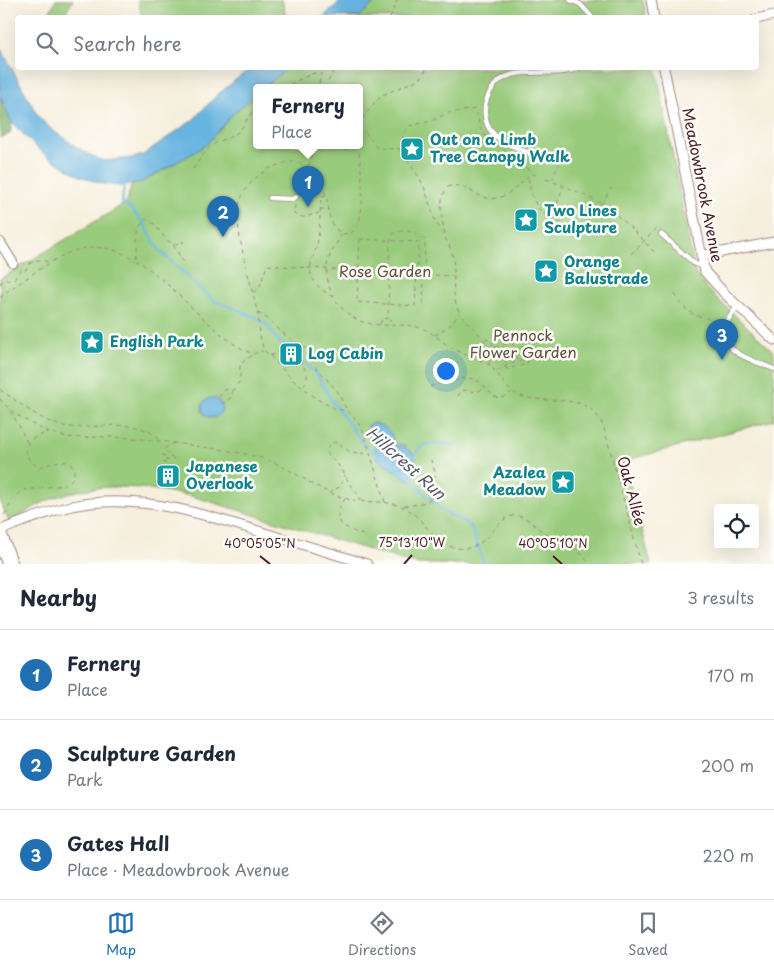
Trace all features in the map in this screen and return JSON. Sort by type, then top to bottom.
[{"type":"main road","points":[[0,537],[10,564]]},
{"type":"street","points":[[651,0],[654,15]]},
{"type":"street","points":[[759,18],[774,15]]},
{"type":"street","name":"Meadowbrook Avenue","points":[[664,70],[703,266],[708,277],[774,340]]},
{"type":"street","points":[[0,242],[13,263]]},
{"type":"street","points":[[702,256],[774,242]]},
{"type":"street","points":[[0,530],[79,504],[141,502],[195,512],[367,564]]},
{"type":"lane","points":[[570,0],[580,4],[590,15]]},
{"type":"lane","points":[[544,158],[507,143],[491,132],[485,116],[487,98],[495,85],[509,76],[572,70]]},
{"type":"lane","points":[[270,198],[292,199],[296,197]]},
{"type":"lane","points":[[661,234],[695,264],[703,266]]},
{"type":"lane","points":[[738,306],[724,329],[724,341],[729,347],[753,361],[774,369]]},
{"type":"path","points":[[391,15],[397,0]]},
{"type":"path","points":[[326,84],[333,70]]},
{"type":"path","points":[[363,118],[383,95],[421,78],[426,70]]},
{"type":"path","points":[[291,84],[319,72],[321,74],[319,84]]},
{"type":"path","points":[[193,169],[208,148],[216,142],[239,132],[253,111]]},
{"type":"path","points":[[465,111],[448,113],[431,122],[409,126],[403,136],[402,149],[421,181],[436,221],[445,236],[453,256],[454,296],[459,312],[485,339],[488,349],[489,366]]},
{"type":"path","points":[[363,129],[376,148],[402,149]]},
{"type":"path","points":[[307,166],[311,158],[311,149]]},
{"type":"path","points":[[334,298],[329,288],[327,270],[331,252],[342,234],[353,232],[360,221],[362,172],[358,149]]},
{"type":"path","points":[[342,234],[332,223],[326,196],[314,174],[298,162],[286,163],[266,170],[254,179],[239,205],[239,225],[260,325],[261,343],[264,350],[302,388],[316,399],[334,408],[347,411]]},
{"type":"path","points":[[552,181],[559,164]]},
{"type":"path","points":[[445,236],[442,201],[444,192],[448,187],[457,186],[480,196],[496,198],[510,193],[528,177],[530,172],[539,176]]},
{"type":"path","points":[[314,174],[301,188],[296,197],[294,214],[308,217],[316,212],[320,212]]},
{"type":"path","points":[[528,177],[535,206],[542,213],[563,222],[570,209]]},
{"type":"path","points":[[546,179],[602,204],[623,221],[656,254]]},
{"type":"path","points":[[556,203],[564,186]]},
{"type":"path","points":[[602,204],[611,188]]},
{"type":"path","points":[[326,196],[321,197],[317,247],[310,269],[314,283],[334,298],[350,316],[367,323],[417,326],[434,335],[455,350],[489,366],[512,392],[505,397],[497,398],[485,386],[472,378],[448,380],[430,386]]},
{"type":"path","points":[[555,220],[561,205]]},
{"type":"path","points":[[320,209],[329,209]]},
{"type":"path","points":[[136,259],[138,247],[137,232],[141,223],[146,218],[173,244],[183,262]]},
{"type":"path","points":[[630,254],[657,228]]},
{"type":"path","points":[[394,273],[390,268],[390,241],[393,234],[399,230],[412,232],[423,237],[425,240],[423,307]]},
{"type":"path","points":[[360,239],[390,241],[419,242],[415,306],[357,302],[360,239]]},
{"type":"path","points":[[173,244],[184,242]]},
{"type":"path","points":[[0,298],[70,252],[97,246],[121,252],[136,259],[152,271],[230,342],[253,354]]},
{"type":"path","points":[[0,284],[3,280],[15,278],[22,269],[26,270],[29,264],[37,260],[52,263]]},
{"type":"path","points":[[253,293],[259,289],[267,265],[384,273],[389,278]]},
{"type":"path","points":[[384,273],[386,269],[390,268]]},
{"type":"path","points":[[394,273],[454,276]]},
{"type":"path","points":[[388,318],[389,278],[394,273]]},
{"type":"path","points":[[15,278],[19,284]]},
{"type":"path","points":[[675,294],[686,310],[696,316],[715,321],[724,329]]},
{"type":"path","points":[[434,335],[452,324],[459,312]]},
{"type":"path","points":[[258,315],[267,318],[286,336],[304,347],[317,368],[338,392],[347,411],[360,424],[368,444],[385,502]]},
{"type":"path","points":[[380,324],[382,319],[388,318],[393,320],[395,325]]},
{"type":"path","points":[[510,334],[517,361]]},
{"type":"path","points":[[510,334],[520,334],[524,340],[522,348],[515,352],[503,350],[501,342],[503,338],[510,334]]},
{"type":"path","points":[[488,349],[544,335]]},
{"type":"path","points":[[485,339],[491,340],[496,353],[508,364]]},
{"type":"path","points":[[270,356],[287,351],[289,348],[294,348],[307,370],[307,381],[302,388]]},
{"type":"path","points":[[223,403],[232,397],[232,391],[240,381],[240,364],[253,354],[264,350]]},
{"type":"path","points":[[496,372],[504,366],[517,361],[526,360],[528,362],[508,369],[504,366]]},
{"type":"path","points":[[458,396],[461,390],[474,392],[481,390],[485,386]]},
{"type":"path","points":[[219,397],[226,389],[232,391]]},
{"type":"path","points":[[0,390],[40,417],[56,424],[72,428],[130,426],[151,432],[160,441]]},
{"type":"path","name":"Oak Allée","points":[[512,392],[525,397],[579,403],[592,411],[602,424],[641,564]]},
{"type":"path","points":[[0,399],[20,427],[27,444],[26,454],[31,464],[40,467],[59,461],[68,462],[74,468],[74,477],[64,485],[19,492],[4,515]]},
{"type":"path","points":[[8,409],[50,432],[68,437],[102,436],[160,441],[263,459],[296,473],[345,499],[360,502],[385,502],[403,507],[418,517],[435,537],[444,544],[460,549],[475,547],[482,543],[503,520],[517,516],[527,520],[544,533],[571,545],[590,564]]},
{"type":"path","points":[[27,444],[35,437],[50,432]]},
{"type":"path","points":[[174,443],[164,449],[174,459]]},
{"type":"path","points":[[360,502],[359,495],[352,488],[345,474],[328,455],[327,449],[329,445],[336,443],[350,452],[370,453]]},
{"type":"path","points":[[162,455],[174,459]]},
{"type":"path","points":[[173,468],[162,461],[174,459]]},
{"type":"path","points":[[403,507],[418,505],[429,500],[436,490],[433,482],[435,471],[431,460]]},
{"type":"path","points":[[160,468],[173,468]]},
{"type":"path","points":[[173,468],[173,477]]},
{"type":"path","points":[[329,492],[341,486],[345,474]]},
{"type":"path","points":[[159,478],[171,480],[173,477]]},
{"type":"path","points":[[173,477],[178,480]]},
{"type":"path","points":[[345,499],[338,512],[338,520],[344,527],[363,535]]},
{"type":"green space","points":[[56,0],[73,0],[64,15],[48,15]]},
{"type":"green space","points":[[138,0],[282,0],[286,15],[142,15]]},
{"type":"green space","points":[[358,0],[643,0],[646,15],[350,15]]},
{"type":"green space","points":[[271,70],[656,70],[695,273],[706,288],[774,352],[774,420],[624,461],[651,564],[415,564],[195,497],[171,492],[124,487],[77,491],[33,508],[13,522],[9,522],[0,500],[0,279],[126,203],[132,184],[253,84],[253,149],[363,149],[363,84],[254,84]]},
{"type":"green space","points":[[0,96],[12,123],[10,134],[0,138]]},
{"type":"water","points":[[342,0],[378,0],[361,15],[325,15]]},
{"type":"water","points":[[0,47],[38,116],[51,129],[84,152],[104,161],[143,155],[193,120],[216,96],[248,70],[286,70],[268,84],[253,84],[253,96],[233,114],[207,144],[142,182],[120,186],[104,184],[80,176],[50,158],[12,123],[0,96]]},
{"type":"water","points":[[212,398],[219,401],[222,408],[219,415],[212,418],[205,415],[202,408],[205,401]]},
{"type":"water","points":[[374,423],[383,426],[389,431],[395,445],[403,445],[415,455],[417,471],[410,480],[404,478],[377,458],[368,425]]},
{"type":"waterway","name":"Hillcrest Run","points":[[124,184],[122,203],[130,208],[143,222],[159,250],[213,300],[255,317],[266,324],[279,342],[295,345],[300,351],[304,362],[317,375],[331,400],[363,443],[379,456]]},
{"type":"waterway","points":[[414,458],[420,448],[431,443],[455,446]]},
{"type":"waterway","name":"Hillcrest Run","points":[[410,478],[441,510],[470,525],[484,564]]},
{"type":"place","name":"Out on a Limb Tree Canopy Walk","points":[[412,149]]},
{"type":"place","name":"Fernery","points":[[308,207]]},
{"type":"place","name":"Two Lines Sculpture","points":[[526,220]]},
{"type":"place","name":"Sculpture Garden","points":[[223,237]]},
{"type":"place","name":"Orange Balustrade","points":[[546,271]]},
{"type":"place","name":"English Park","points":[[92,342]]},
{"type":"place","name":"Log Cabin","points":[[291,354]]},
{"type":"place","name":"Gates Hall","points":[[722,360]]},
{"type":"place","name":"Japanese Overlook","points":[[168,476]]},
{"type":"place","name":"Azalea Meadow","points":[[563,482]]},
{"type":"park label","name":"Rose Garden","points":[[385,272]]},
{"type":"park label","name":"Pennock Flower Garden","points":[[523,344]]}]
